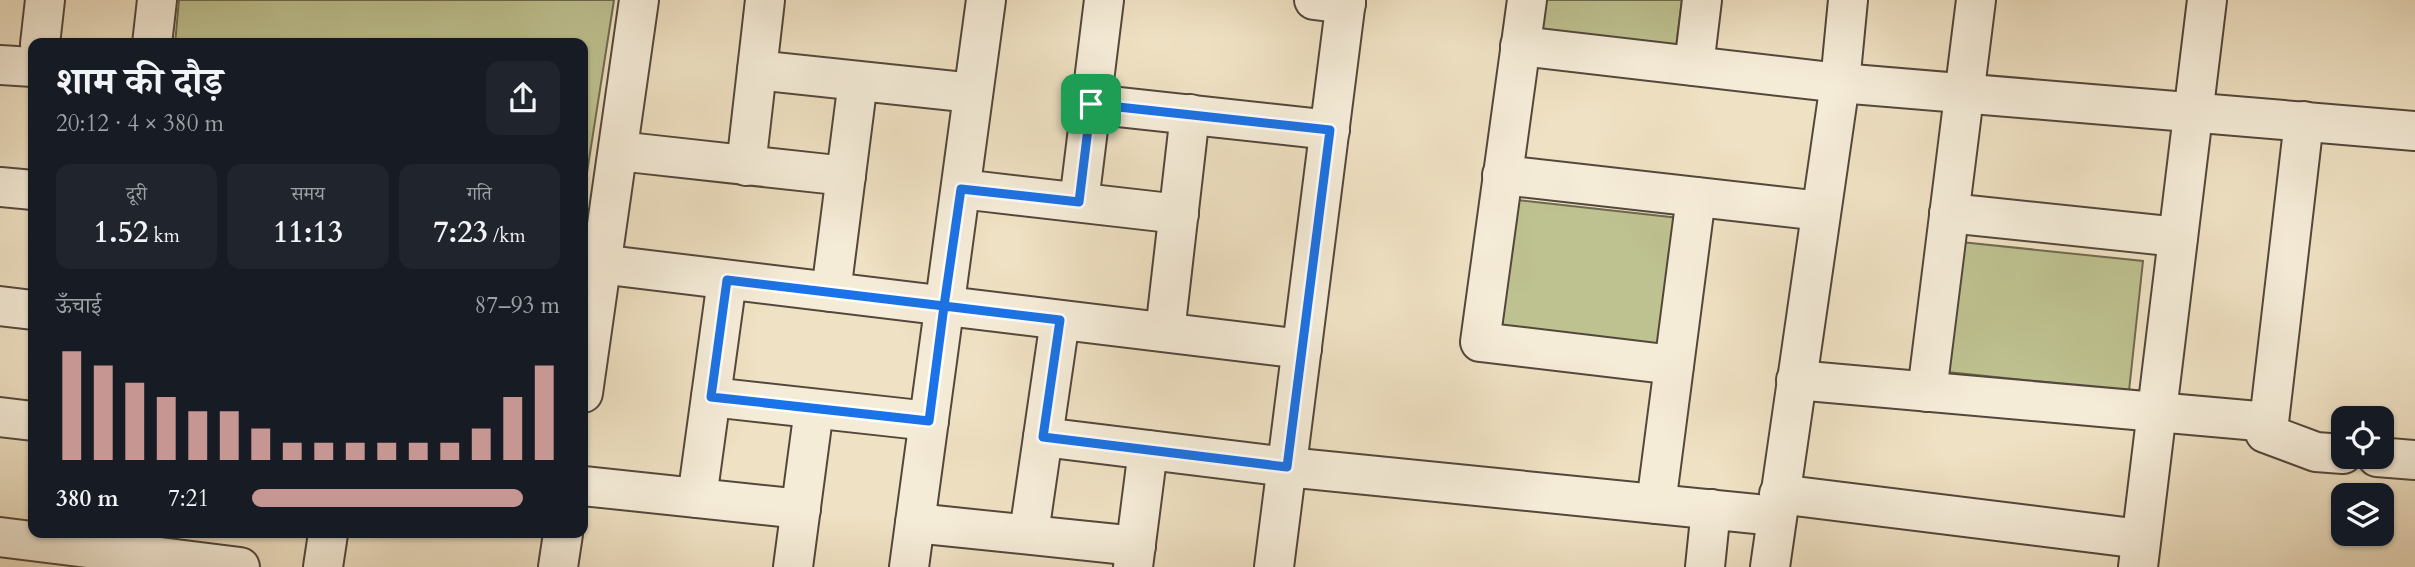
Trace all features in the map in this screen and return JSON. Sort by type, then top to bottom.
[{"type":"street","points":[[41,38],[45,0]]},
{"type":"street","points":[[153,38],[157,0]]},
{"type":"street","points":[[588,321],[592,263],[618,151],[639,0]]},
{"type":"street","points":[[746,166],[765,0]]},
{"type":"street","points":[[909,567],[986,0]]},
{"type":"street","points":[[1079,202],[1104,0]]},
{"type":"street","points":[[1527,0],[1480,342],[1674,365]]},
{"type":"street","points":[[1694,66],[1702,0]]},
{"type":"street","points":[[1770,567],[1840,83],[1848,0]]},
{"type":"street","points":[[1927,391],[1976,0]]},
{"type":"street","points":[[1043,437],[1287,467],[1656,504],[1711,509],[1778,505],[2139,553],[2207,0]]},
{"type":"street","points":[[1274,567],[1330,130],[1335,1]]},
{"type":"street","points":[[1520,46],[1840,83],[2415,131]]},
{"type":"street","points":[[0,65],[28,67]]},
{"type":"street","points":[[757,70],[973,93]]},
{"type":"street","points":[[831,292],[858,81]]},
{"type":"street","points":[[1091,104],[1330,130]]},
{"type":"street","points":[[1165,332],[1190,114]]},
{"type":"street","points":[[2304,121],[2269,422],[2265,433],[2316,452],[2331,453]]},
{"type":"street","points":[[618,151],[846,177]]},
{"type":"street","points":[[1502,175],[1821,211]]},
{"type":"street","points":[[0,187],[28,190]]},
{"type":"street","points":[[961,189],[1179,214]]},
{"type":"street","points":[[1656,504],[1696,197]]},
{"type":"street","points":[[1949,213],[2178,237]]},
{"type":"street","points":[[592,263],[1302,349]]},
{"type":"street","points":[[697,498],[727,280]]},
{"type":"street","points":[[0,306],[28,309]]},
{"type":"street","points":[[1029,533],[1060,320]]},
{"type":"street","points":[[1796,380],[2269,422]]},
{"type":"street","points":[[711,397],[929,421]]},
{"type":"street","points":[[793,567],[814,409]]},
{"type":"street","points":[[0,417],[28,420]]},
{"type":"street","points":[[915,523],[1029,533],[1134,557],[1148,450]]},
{"type":"street","points":[[2394,458],[2415,460]]},
{"type":"street","points":[[588,487],[801,509]]},
{"type":"street","points":[[1704,567],[1711,509]]},
{"type":"street","points":[[0,537],[219,555]]},
{"type":"street","points":[[323,567],[327,538]]},
{"type":"street","points":[[558,567],[562,538]]},
{"type":"green space","points":[[179,0],[614,0],[588,166],[588,38],[176,38]]},
{"type":"green space","points":[[1545,0],[1682,0],[1676,47],[1541,30]]},
{"type":"green space","points":[[1517,200],[1679,218],[1665,345],[1502,327]]},
{"type":"green space","points":[[1961,242],[2143,261],[2129,391],[1947,372]]},
{"type":"route","points":[[1091,104],[1079,202],[961,189],[944,306],[727,280],[711,397],[929,421],[944,306],[1060,320],[1043,437],[1287,467],[1330,130],[1091,104]]}]
